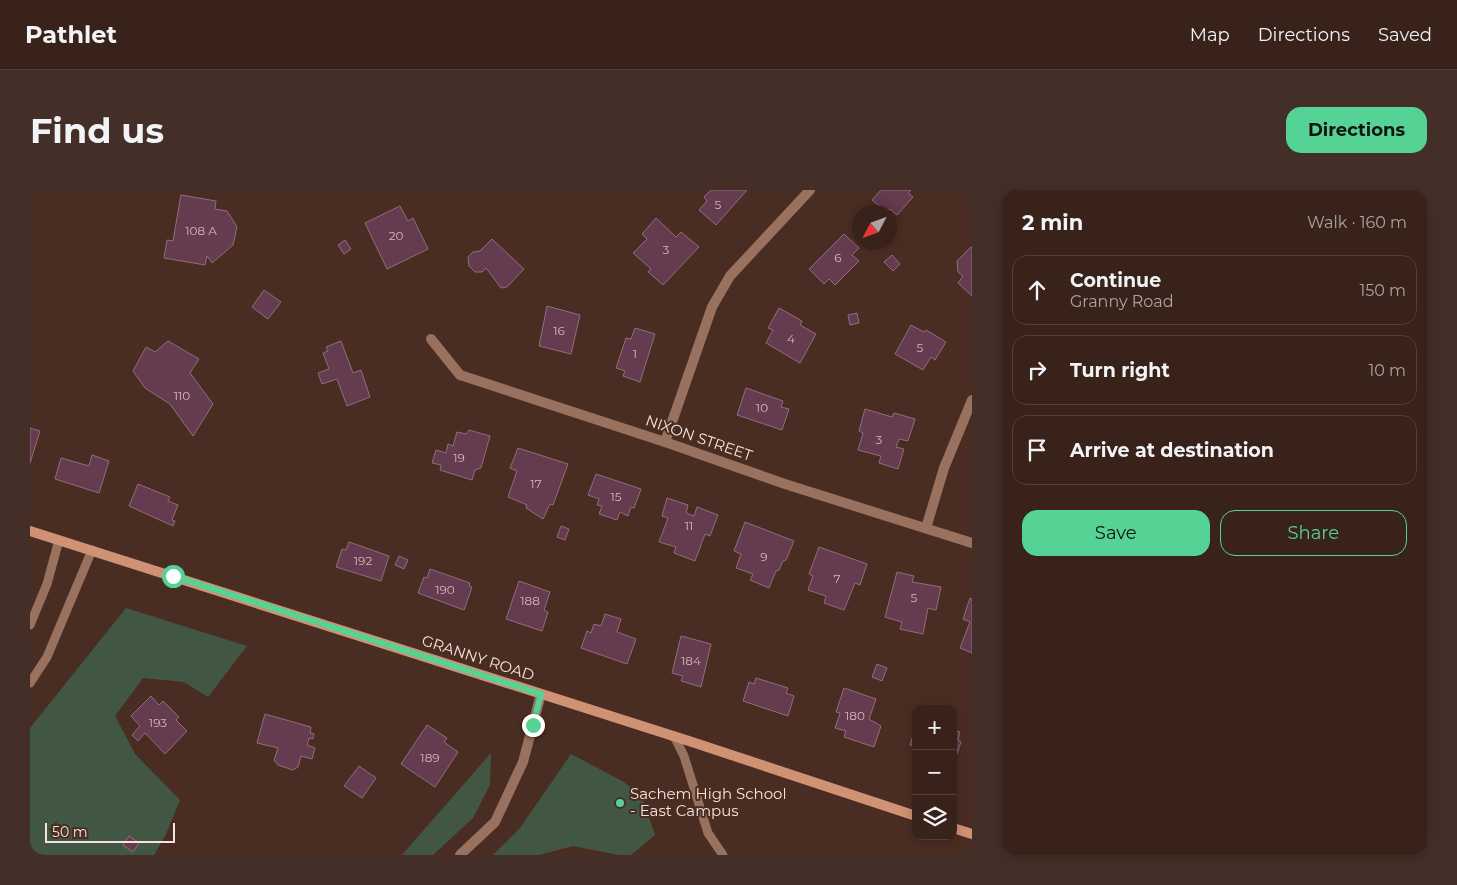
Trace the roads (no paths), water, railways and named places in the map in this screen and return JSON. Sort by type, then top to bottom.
[{"type":"street","points":[[665,442],[712,307],[730,276],[810,190]]},
{"type":"street","name":"NIXON STREET","points":[[431,339],[460,375],[665,442],[785,484],[972,543]]},
{"type":"street","points":[[926,528],[944,468],[972,400]]},
{"type":"street","name":"GRANNY ROAD","points":[[30,531],[674,736],[912,815]]},
{"type":"street","points":[[460,855],[496,822],[523,762],[541,694]]},
{"type":"street","points":[[957,829],[972,834]]},
{"type":"lane","points":[[30,625],[47,584],[60,540]]},
{"type":"lane","points":[[30,683],[47,657],[92,550]]},
{"type":"lane","points":[[674,736],[686,762],[708,834],[723,855]]},
{"type":"place","name":"Sachem High School - East Campus","points":[[620,803]]}]
